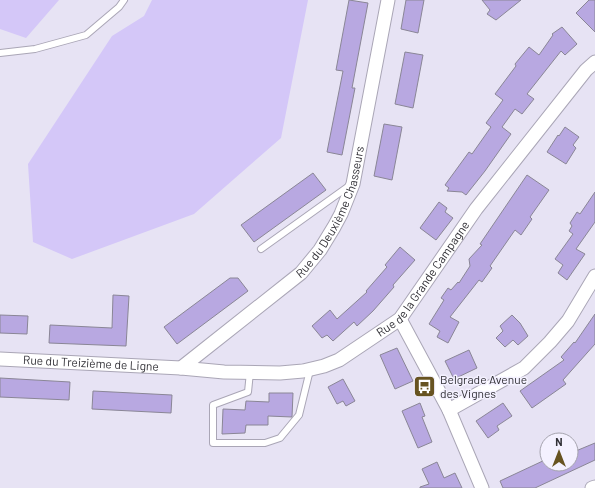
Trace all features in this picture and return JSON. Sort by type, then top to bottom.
[{"type":"street","name":"Rue du Deuxième Chasseurs","points":[[181,368],[301,273],[320,250],[334,227],[353,184],[388,0]]},
{"type":"street","name":"Rue de la Grande Campagne","points":[[181,368],[280,373],[310,370],[339,360],[400,319],[476,209],[586,70],[595,62]]},
{"type":"street","points":[[449,410],[524,368],[550,342],[568,321],[595,276]]},
{"type":"street","points":[[400,319],[449,410],[482,488]]},
{"type":"street","name":"Rue du Treizième de Ligne","points":[[0,359],[181,368]]},
{"type":"lane","points":[[0,53],[35,49],[86,34],[119,7],[124,0]]},
{"type":"lane","points":[[261,249],[353,184]]},
{"type":"lane","points":[[250,372],[248,392],[213,405],[213,443],[265,443],[280,438],[299,415],[310,370]]},
{"type":"shaded area","points":[[0,0],[59,0],[26,38],[0,29]]},
{"type":"shaded area","points":[[152,0],[308,0],[281,138],[194,214],[72,259],[33,242],[28,164],[112,36],[144,16]]},
{"type":"building","points":[[349,0],[368,3],[352,88],[355,88],[342,155],[327,152],[343,71],[336,70]]},
{"type":"building","points":[[406,0],[424,0],[418,33],[401,29]]},
{"type":"building","points":[[482,0],[521,0],[496,20],[487,14],[490,10]]},
{"type":"building","points":[[589,0],[595,0],[595,32],[576,13]]},
{"type":"building","points":[[562,27],[577,44],[565,55],[561,51],[527,94],[534,99],[522,114],[515,109],[502,127],[511,134],[466,195],[462,192],[447,191],[449,188],[445,185],[469,152],[472,154],[491,127],[486,123],[503,100],[495,94],[516,66],[515,64],[529,47],[539,55],[553,35],[552,34]]},
{"type":"building","points":[[405,52],[423,55],[413,108],[395,104]]},
{"type":"building","points":[[384,124],[402,127],[392,180],[374,176]]},
{"type":"building","points":[[565,127],[579,137],[573,145],[576,148],[566,164],[547,152]]},
{"type":"building","points":[[313,173],[326,190],[254,242],[241,225]]},
{"type":"building","points":[[527,175],[549,190],[530,217],[532,219],[521,235],[515,230],[490,266],[492,268],[482,282],[479,280],[450,317],[459,322],[448,343],[437,337],[440,331],[429,324],[444,300],[441,298],[448,288],[451,290],[458,282],[459,283],[470,266],[469,259],[482,245],[480,244]]},
{"type":"building","points":[[595,192],[595,222],[576,249],[585,254],[567,280],[558,273],[563,265],[555,259],[573,234],[569,231],[572,226],[570,223],[577,212],[580,214]]},
{"type":"building","points":[[439,202],[447,208],[445,212],[453,218],[436,240],[420,228]]},
{"type":"building","points":[[400,247],[415,260],[393,285],[394,287],[373,311],[357,326],[354,322],[333,341],[327,335],[322,338],[312,326],[330,310],[337,319],[367,292],[366,291],[387,267],[385,265]]},
{"type":"building","points":[[230,278],[238,278],[248,291],[177,344],[164,327]]},
{"type":"building","points":[[113,295],[129,296],[126,346],[49,343],[50,325],[112,328]]},
{"type":"building","points":[[595,314],[595,344],[563,380],[566,384],[532,408],[520,391],[564,360],[561,357],[574,342],[575,343]]},
{"type":"building","points":[[0,315],[28,316],[27,334],[0,333]]},
{"type":"building","points":[[512,315],[520,323],[528,336],[518,345],[513,340],[505,347],[496,338],[503,331],[500,326]]},
{"type":"building","points":[[397,348],[413,381],[395,389],[380,355]]},
{"type":"building","points":[[469,350],[477,368],[454,379],[445,361]]},
{"type":"building","points":[[0,378],[70,382],[69,400],[0,397]]},
{"type":"building","points":[[343,379],[355,401],[346,406],[343,401],[337,404],[328,387]]},
{"type":"building","points":[[93,391],[172,395],[171,413],[92,409]]},
{"type":"building","points":[[269,393],[293,393],[292,417],[268,416],[268,425],[246,425],[245,433],[222,434],[223,409],[245,410],[246,401],[269,402]]},
{"type":"building","points":[[420,403],[425,416],[422,417],[432,442],[418,448],[402,411]]},
{"type":"building","points":[[503,403],[512,416],[497,426],[499,430],[488,438],[476,421]]},
{"type":"building","points":[[595,443],[595,460],[579,467],[579,450]]},
{"type":"building","points":[[437,462],[444,478],[455,473],[462,488],[420,488],[429,484],[422,469]]},
{"type":"building","points":[[539,463],[539,472],[569,472],[535,488],[503,488],[500,481]]},
{"type":"place","name":"Belgrade Avenue des Vignes","points":[[424,387]]}]
